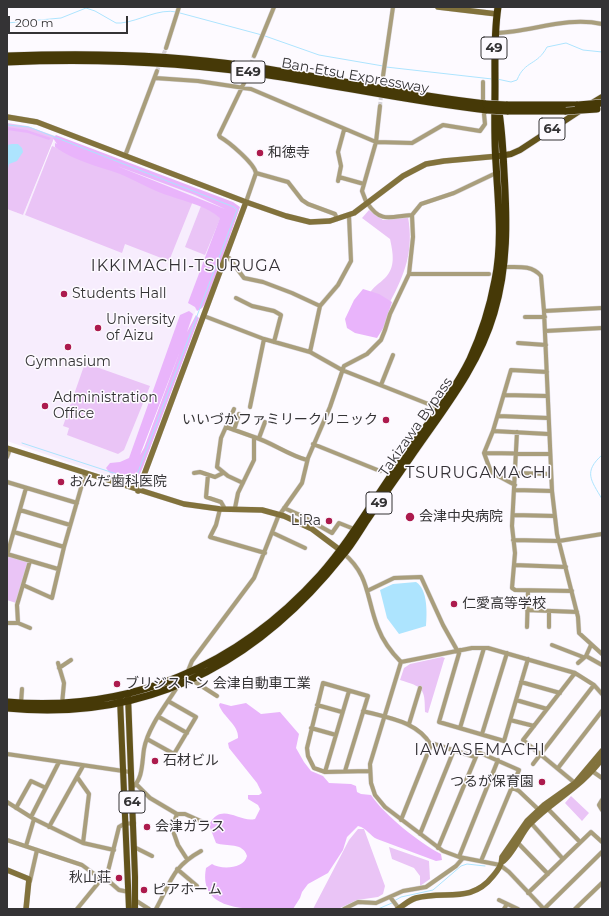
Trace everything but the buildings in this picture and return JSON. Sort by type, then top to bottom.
[{"type":"highway","name":"Takizawa Bypass","points":[[7,708],[58,710],[99,707],[120,700],[178,686],[192,680],[237,654],[269,632],[309,596],[342,552],[442,410],[469,361],[486,319],[498,261],[500,233],[500,114],[495,88],[497,11]]},
{"type":"highway","name":"Ban-Etsu Expressway","points":[[7,56],[106,54],[190,59],[246,66],[485,106]]},
{"type":"highway","name":"Ban-Etsu Expressway","points":[[7,62],[126,61],[216,68],[290,78],[414,100],[566,112],[600,109]]},
{"type":"highway","name":"Ban-Etsu Expressway","points":[[506,108],[602,103]]},
{"type":"highway","name":"Takizawa Bypass","points":[[128,698],[187,674],[232,650],[274,620],[304,592],[342,552],[354,529],[468,374],[482,346],[494,315],[505,267],[507,230],[499,156]]},
{"type":"highway","name":"Takizawa Bypass","points":[[7,702],[22,704],[62,704],[120,700]]},
{"type":"main road","name":"64","points":[[499,156],[520,150],[602,97]]},
{"type":"main road","name":"64","points":[[128,698],[126,823],[128,909]]},
{"type":"main road","name":"64","points":[[120,700],[127,772],[134,786],[134,909]]},
{"type":"street","points":[[166,48],[179,7]]},
{"type":"street","points":[[254,56],[274,7]]},
{"type":"street","points":[[383,76],[393,7]]},
{"type":"street","points":[[438,7],[497,11]]},
{"type":"street","points":[[496,34],[514,33],[568,22],[590,22],[602,24]]},
{"type":"street","points":[[125,156],[157,71]]},
{"type":"street","points":[[155,78],[243,87],[261,93],[344,130],[376,142],[412,143],[443,125],[480,131],[485,124],[483,82]]},
{"type":"street","points":[[138,491],[256,173],[256,169],[240,155],[233,145],[219,135],[245,81]]},
{"type":"street","points":[[380,106],[376,142],[362,195],[374,212],[385,218],[412,215]]},
{"type":"street","points":[[7,117],[37,122],[246,202],[305,222],[322,222],[349,216],[368,204],[403,176],[420,167],[439,161],[499,156]]},
{"type":"street","points":[[344,130],[338,152],[342,166],[338,179],[364,184]]},
{"type":"street","points":[[256,173],[288,182],[302,200],[308,204],[335,214],[337,219]]},
{"type":"street","points":[[187,674],[192,661],[254,578],[273,533],[279,514],[302,483],[307,460],[330,407],[342,370],[346,365],[367,354],[381,340],[409,274],[413,237],[412,215],[421,204],[454,194],[494,174]]},
{"type":"street","points":[[310,352],[320,306],[338,284],[351,261],[349,216]]},
{"type":"street","points":[[226,257],[229,258],[244,278],[263,282],[320,306]]},
{"type":"street","points":[[505,267],[528,268],[541,276],[546,345],[548,434],[552,490],[559,541],[577,612],[578,633],[602,654]]},
{"type":"street","points":[[409,274],[489,274]]},
{"type":"street","points":[[236,298],[252,306],[274,311],[281,315],[274,342]]},
{"type":"street","points":[[544,311],[602,308]]},
{"type":"street","points":[[204,316],[264,339],[310,352],[342,370],[442,410]]},
{"type":"street","points":[[525,317],[544,317]]},
{"type":"street","points":[[545,330],[602,328]]},
{"type":"street","points":[[250,407],[264,339]]},
{"type":"street","points":[[518,344],[546,345]]},
{"type":"street","points":[[381,385],[393,355]]},
{"type":"street","points":[[547,372],[511,370],[498,416],[485,453],[491,472],[515,487],[552,490]]},
{"type":"street","points":[[504,395],[547,396]]},
{"type":"street","points":[[234,408],[221,438],[216,462],[218,470],[243,482]]},
{"type":"street","points":[[234,430],[239,414]]},
{"type":"street","points":[[498,416],[548,418]]},
{"type":"street","points":[[235,508],[243,482],[254,460],[257,438],[265,422]]},
{"type":"street","points":[[226,427],[272,443],[290,454],[307,460]]},
{"type":"street","points":[[493,431],[548,434]]},
{"type":"street","points":[[518,432],[513,515],[514,565],[512,588],[515,590],[528,591],[572,591]]},
{"type":"street","points":[[314,444],[380,471]]},
{"type":"street","points":[[7,458],[8,449],[138,491],[184,504],[222,509],[235,508],[262,510],[279,514],[309,527],[356,564],[362,574],[381,634],[393,654],[401,662]]},
{"type":"street","points":[[485,453],[550,454]]},
{"type":"street","points":[[194,473],[200,472],[218,476],[223,473]]},
{"type":"street","points":[[516,473],[551,474]]},
{"type":"street","points":[[23,585],[34,588],[52,598],[58,569],[85,474]]},
{"type":"street","points":[[208,475],[206,497],[221,502],[222,509],[210,537],[265,553]]},
{"type":"street","points":[[7,482],[77,503]]},
{"type":"street","points":[[26,488],[7,554],[58,569]]},
{"type":"street","points":[[284,508],[300,514],[332,533],[339,524],[354,529]]},
{"type":"street","points":[[20,510],[70,525]]},
{"type":"street","points":[[513,515],[555,516]]},
{"type":"street","points":[[14,532],[64,547]]},
{"type":"street","points":[[273,533],[306,548]]},
{"type":"street","points":[[513,540],[559,541],[602,534]]},
{"type":"street","points":[[18,623],[16,610],[30,561]]},
{"type":"street","points":[[514,565],[566,567]]},
{"type":"street","points":[[367,591],[394,578],[421,577],[443,625],[458,650],[439,722],[504,741],[528,659]]},
{"type":"street","points":[[526,627],[528,591]]},
{"type":"street","points":[[527,610],[577,612]]},
{"type":"street","points":[[549,611],[549,627]]},
{"type":"street","points":[[7,624],[18,623],[30,628]]},
{"type":"street","points":[[552,645],[602,665]]},
{"type":"street","points":[[578,663],[584,657],[591,645]]},
{"type":"street","points":[[401,662],[458,650],[484,648],[575,673],[594,685],[602,694]]},
{"type":"street","points":[[460,728],[484,648]]},
{"type":"street","points":[[482,734],[506,653]]},
{"type":"street","points":[[60,668],[71,660]]},
{"type":"street","points":[[401,662],[383,717],[369,771],[372,789],[378,800],[401,820],[438,848],[461,858],[501,863],[544,909],[602,852]]},
{"type":"street","points":[[58,663],[64,683],[62,704]]},
{"type":"street","points":[[575,673],[523,740],[575,783]]},
{"type":"street","points":[[192,680],[217,696]]},
{"type":"street","points":[[521,682],[560,693]]},
{"type":"street","points":[[345,771],[368,696],[323,683],[311,728],[308,748],[308,756],[314,768],[325,772],[369,771]]},
{"type":"street","points":[[532,764],[594,685]]},
{"type":"street","points":[[178,686],[147,739],[142,764],[134,786],[150,798],[177,814],[185,814],[205,823]]},
{"type":"street","points":[[409,724],[420,688]]},
{"type":"street","points":[[22,689],[22,704]]},
{"type":"street","points":[[325,772],[349,691]]},
{"type":"street","points":[[516,700],[547,709]]},
{"type":"street","points":[[147,739],[174,754],[196,717],[168,701]]},
{"type":"street","points":[[317,705],[342,712]]},
{"type":"street","points":[[363,711],[409,724],[421,732],[431,745]]},
{"type":"street","points":[[558,768],[602,711]]},
{"type":"street","points":[[159,717],[187,733]]},
{"type":"street","points":[[510,720],[534,726]]},
{"type":"street","points":[[311,728],[336,735]]},
{"type":"street","points":[[431,745],[434,744],[475,757]]},
{"type":"street","points":[[401,820],[431,745]]},
{"type":"street","points":[[420,834],[454,750]]},
{"type":"street","points":[[501,863],[502,857],[520,829],[575,783],[602,751]]},
{"type":"street","points":[[438,848],[478,752],[519,770],[481,861]]},
{"type":"street","points":[[7,754],[127,772]]},
{"type":"street","points":[[390,897],[397,908],[408,901],[417,898],[470,893],[488,882],[540,811],[548,808],[570,792],[602,759]]},
{"type":"street","points":[[344,909],[358,902],[376,903],[403,891],[421,889],[430,886],[461,858],[498,760]]},
{"type":"street","points":[[26,846],[33,818],[59,762]]},
{"type":"street","points":[[49,827],[83,766]]},
{"type":"street","points":[[592,771],[602,778]]},
{"type":"street","points":[[77,777],[90,794],[83,842]]},
{"type":"street","points":[[16,808],[31,781],[46,788]]},
{"type":"street","points":[[511,787],[519,791],[540,811]]},
{"type":"street","points":[[602,800],[599,805],[602,810]]},
{"type":"street","points":[[7,802],[49,827],[83,842],[114,850]]},
{"type":"street","points":[[548,808],[580,842]]},
{"type":"street","points":[[177,814],[172,828],[178,845],[187,859]]},
{"type":"street","points":[[78,909],[108,871],[120,827],[126,823],[134,823]]},
{"type":"street","points":[[531,823],[563,859]]},
{"type":"street","points":[[528,892],[591,832],[602,842]]},
{"type":"street","points":[[7,840],[82,865],[119,890],[128,892]]},
{"type":"street","points":[[517,841],[548,874]]},
{"type":"street","points":[[134,847],[152,856]]},
{"type":"street","points":[[26,909],[37,850]]},
{"type":"street","points":[[156,909],[177,869],[187,859],[201,851]]},
{"type":"street","points":[[177,869],[197,886]]},
{"type":"street","points":[[7,870],[27,877],[30,881]]},
{"type":"street","points":[[575,909],[602,883]]},
{"type":"street","points":[[135,900],[149,909]]},
{"type":"street","points":[[499,900],[518,909]]},
{"type":"street","points":[[504,909],[507,904]]},
{"type":"shaded area","points":[[7,123],[27,126],[55,136],[23,215],[7,209]]},
{"type":"shaded area","points":[[7,127],[27,130],[51,138],[49,140],[28,133],[7,130]]},
{"type":"shaded area","points":[[56,135],[233,202],[240,207],[208,300],[202,308],[197,311],[195,307],[188,303],[220,218],[203,207],[164,194],[120,174],[70,156],[55,147],[55,143],[57,144],[53,138]],"holes":[[[117,166],[195,195],[225,209]]]},
{"type":"shaded area","name":"University of Aizu","points":[[56,136],[236,206],[129,483],[7,441],[7,209],[23,215]]},
{"type":"shaded area","points":[[52,146],[193,201],[169,261],[125,244],[122,253],[25,215]]},
{"type":"shaded area","points":[[201,206],[222,214],[205,255],[185,247]]},
{"type":"shaded area","points":[[369,210],[383,220],[408,217],[410,240],[407,261],[400,282],[390,302],[369,294],[388,274],[393,260],[390,239],[362,218]]},
{"type":"shaded area","points":[[363,289],[379,294],[392,302],[384,327],[377,338],[355,333],[347,328],[345,319],[354,300]]},
{"type":"shaded area","points":[[189,311],[193,314],[187,332],[196,315],[199,318],[143,467],[138,478],[130,481],[130,478],[110,473],[106,468],[110,463],[120,462],[129,458],[180,315]],"holes":[[[180,351],[144,448],[140,455]]]},
{"type":"shaded area","points":[[85,363],[150,386],[124,450],[118,454],[67,435],[69,428],[63,426]]},
{"type":"shaded area","points":[[8,556],[29,561],[16,603],[7,600]]},
{"type":"shaded area","points":[[442,657],[445,658],[428,713],[425,712],[424,698],[421,690],[414,685],[400,680],[404,668],[410,664]]},
{"type":"shaded area","points":[[220,703],[231,706],[246,703],[261,714],[280,712],[299,734],[296,748],[311,771],[323,776],[329,783],[351,784],[356,786],[357,792],[371,795],[393,820],[423,843],[441,854],[442,860],[436,861],[377,839],[364,828],[358,826],[347,837],[343,850],[328,873],[308,884],[293,909],[248,909],[221,902],[211,895],[206,884],[206,868],[212,864],[226,868],[237,866],[242,864],[247,856],[242,849],[238,847],[216,843],[209,825],[219,814],[230,814],[243,818],[255,819],[260,809],[258,805],[248,799],[248,795],[259,795],[262,793],[257,783],[229,748],[228,743],[238,738],[238,733],[221,709],[219,705]]},
{"type":"shaded area","points":[[571,796],[589,813],[582,821],[565,803]]},
{"type":"shaded area","points":[[358,829],[364,829],[385,886],[383,894],[378,897],[357,900],[338,909],[313,909],[349,840]]},
{"type":"shaded area","points":[[389,847],[429,861],[430,879],[420,886],[420,876],[414,868],[392,859]]},
{"type":"water","points":[[18,144],[22,148],[23,152],[17,161],[9,164],[7,173],[7,145]]},
{"type":"water","points":[[416,582],[420,585],[425,596],[426,626],[399,634],[387,618],[380,590],[393,584]]},
{"type":"waterway","points":[[7,23],[61,18],[86,8],[95,11],[116,23],[128,22],[156,13],[170,11],[177,12]]},
{"type":"waterway","points":[[180,13],[262,35]]},
{"type":"waterway","points":[[265,36],[319,55],[383,66]]},
{"type":"waterway","points":[[497,79],[511,82],[517,80],[524,69],[539,57],[547,47],[566,43],[583,50],[602,52]]},
{"type":"waterway","points":[[386,67],[492,79]]},
{"type":"waterway","points":[[7,125],[29,127],[234,207],[237,210],[135,480],[22,443]]},
{"type":"waterway","points":[[602,455],[592,466],[591,471],[592,481],[602,499]]},
{"type":"waterway","points":[[394,901],[401,897],[433,890],[461,866],[467,864],[485,866]]},
{"type":"waterway","points":[[378,909],[392,903]]},
{"type":"tunnel","points":[[157,71],[166,48]]},
{"type":"tunnel","points":[[245,81],[254,56]]},
{"type":"tunnel","points":[[380,106],[383,76]]},
{"type":"place","name":"和徳寺","points":[[260,153]]},
{"type":"place","name":"Students Hall","points":[[64,294]]},
{"type":"place","name":"University of Aizu","points":[[98,328]]},
{"type":"place","name":"Gymnasium","points":[[68,347]]},
{"type":"place","name":"Administration Office","points":[[45,406]]},
{"type":"place","name":"いいづかファミリークリニック","points":[[386,420]]},
{"type":"place","name":"おんだ歯科医院","points":[[61,482]]},
{"type":"place","name":"会津中央病院","points":[[410,517]]},
{"type":"place","name":"LiRa","points":[[329,521]]},
{"type":"place","name":"仁愛高等学校","points":[[454,604]]},
{"type":"place","name":"ブリジストン 会津自動車工業","points":[[117,684]]},
{"type":"place","name":"石材ビル","points":[[155,761]]},
{"type":"place","name":"つるが保育園","points":[[542,782]]},
{"type":"place","name":"会津ガラス","points":[[147,827]]},
{"type":"place","name":"秋山荘","points":[[119,878]]},
{"type":"place","name":"ピアホーム","points":[[144,890]]},
{"type":"district","name":"IKKIMACHI-TSURUGA","points":[[186,266]]},
{"type":"district","name":"TSURUGAMACHI","points":[[479,473]]},
{"type":"district","name":"IAWASEMACHI","points":[[480,750]]}]
